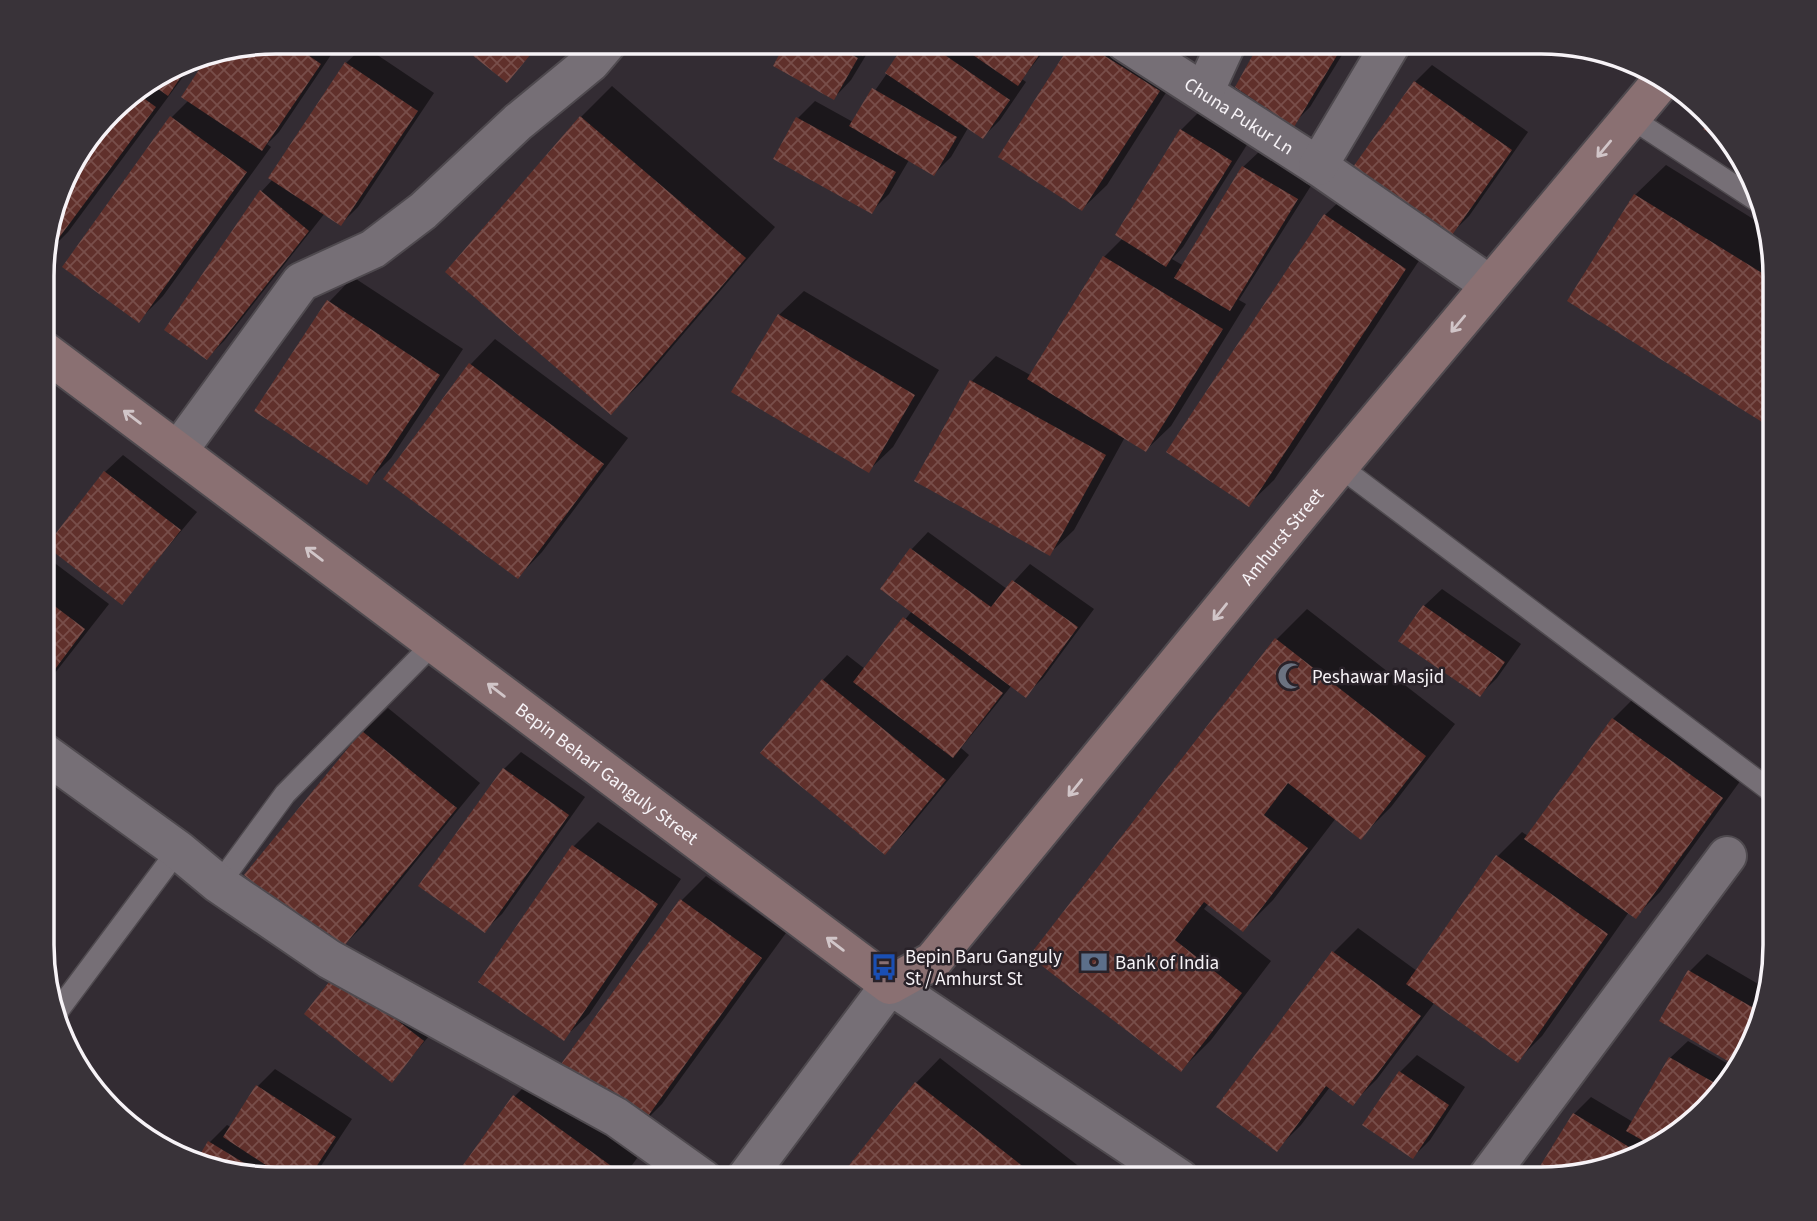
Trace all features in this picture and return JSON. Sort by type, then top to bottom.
[{"type":"main road","name":"Amhurst Street","points":[[890,985],[933,961],[1339,466],[1656,87]]},
{"type":"main road","name":"Bepin Behari Ganguly Street","points":[[54,359],[890,985]]},
{"type":"street","points":[[178,452],[302,282],[373,249],[423,211],[518,122],[598,54]]},
{"type":"street","name":"Chuna Pukur Ln","points":[[1144,54],[1318,166],[1490,285]]},
{"type":"street","points":[[1204,92],[1221,54]]},
{"type":"street","points":[[1318,166],[1385,54]]},
{"type":"street","points":[[54,760],[178,850],[219,884],[329,959],[616,1117],[686,1167]]},
{"type":"street","points":[[1496,1166],[1727,856]]},
{"type":"street","points":[[754,1167],[890,985]]},
{"type":"street","name":"Bepin Behari Ganguly Street","points":[[890,985],[1161,1166]]},
{"type":"lane","points":[[1631,118],[1747,194]]},
{"type":"lane","points":[[1339,466],[1762,785]]},
{"type":"lane","points":[[219,884],[285,794],[434,643]]},
{"type":"lane","points":[[63,1004],[178,850]]},
{"type":"building","points":[[306,54],[321,64],[262,151],[181,97],[200,68],[233,59]]},
{"type":"building","points":[[471,54],[531,54],[507,83]]},
{"type":"building","points":[[780,54],[851,54],[858,58],[834,100],[773,66]]},
{"type":"building","points":[[898,54],[943,54],[1010,100],[983,139],[885,73]]},
{"type":"building","points":[[971,54],[1040,54],[1018,86]]},
{"type":"building","points":[[1064,54],[1102,54],[1160,91],[1082,211],[998,157]]},
{"type":"building","points":[[1253,54],[1338,54],[1294,127],[1235,87]]},
{"type":"building","points":[[345,62],[418,111],[341,226],[268,178]]},
{"type":"building","points":[[181,76],[168,96],[158,89]]},
{"type":"building","points":[[1414,81],[1512,150],[1452,235],[1353,167]]},
{"type":"building","points":[[872,88],[957,137],[934,176],[849,126]]},
{"type":"building","points":[[144,99],[156,107],[58,239],[71,192],[84,165],[109,130]]},
{"type":"building","points":[[170,116],[247,172],[139,323],[62,267]]},
{"type":"building","points":[[580,116],[746,258],[611,415],[445,272]]},
{"type":"building","points":[[796,117],[896,172],[872,214],[773,159]]},
{"type":"building","points":[[1180,129],[1232,161],[1166,267],[1115,235]]},
{"type":"building","points":[[1242,166],[1298,199],[1230,311],[1174,278]]},
{"type":"building","points":[[260,190],[309,231],[207,360],[164,330]]},
{"type":"building","points":[[1634,194],[1762,273],[1762,422],[1567,301]]},
{"type":"building","points":[[1324,214],[1406,269],[1249,507],[1166,452]]},
{"type":"building","points":[[1103,256],[1223,329],[1146,452],[1027,379]]},
{"type":"building","points":[[327,300],[440,375],[367,485],[254,411]]},
{"type":"building","points":[[778,314],[915,395],[869,473],[731,392]]},
{"type":"building","points":[[469,363],[604,464],[518,579],[383,479]]},
{"type":"building","points":[[970,380],[1106,455],[1050,556],[914,481]]},
{"type":"building","points":[[104,471],[181,530],[122,605],[54,552],[54,536]]},
{"type":"building","points":[[910,548],[991,607],[1012,580],[1078,627],[1026,698],[880,589]]},
{"type":"building","points":[[1423,605],[1505,662],[1480,697],[1398,641]]},
{"type":"building","points":[[54,606],[85,629],[54,671]]},
{"type":"building","points":[[903,617],[1003,693],[953,758],[853,682]]},
{"type":"building","points":[[1275,638],[1426,756],[1361,840],[1288,783],[1264,815],[1308,848],[1243,932],[1204,902],[1175,940],[1242,993],[1181,1072],[1029,956]]},
{"type":"building","points":[[822,679],[946,780],[885,855],[760,753]]},
{"type":"building","points":[[1612,718],[1723,798],[1636,919],[1524,839]]},
{"type":"building","points":[[362,731],[457,808],[339,952],[244,875]]},
{"type":"building","points":[[503,768],[569,815],[485,933],[418,886]]},
{"type":"building","points":[[572,845],[658,904],[564,1041],[478,982]]},
{"type":"building","points":[[1496,855],[1608,934],[1518,1063],[1406,984]]},
{"type":"building","points":[[680,899],[762,958],[638,1130],[556,1071]]},
{"type":"building","points":[[1332,951],[1421,1016],[1353,1106],[1326,1086],[1277,1152],[1216,1107]]},
{"type":"building","points":[[1688,970],[1753,1008],[1740,1043],[1729,1062],[1659,1021]]},
{"type":"building","points":[[336,973],[424,1041],[392,1083],[304,1014]]},
{"type":"building","points":[[1669,1057],[1715,1083],[1698,1102],[1652,1137],[1644,1141],[1626,1131]]},
{"type":"building","points":[[1399,1071],[1449,1105],[1413,1159],[1362,1125]]},
{"type":"building","points":[[915,1082],[1023,1166],[848,1167]]},
{"type":"building","points":[[256,1085],[336,1137],[316,1167],[277,1167],[268,1166],[223,1137]]},
{"type":"building","points":[[513,1095],[612,1167],[462,1167]]},
{"type":"building","points":[[1573,1113],[1630,1148],[1598,1159],[1569,1165],[1540,1166]]},
{"type":"building","points":[[208,1141],[247,1165],[219,1159],[201,1153]]},
{"type":"place","name":"Peshawar Masjid","points":[[1291,676]]},
{"type":"place","name":"Bank of India","points":[[1094,962]]},
{"type":"place","name":"Bepin Baru Ganguly St / Amhurst St","points":[[884,967]]}]
